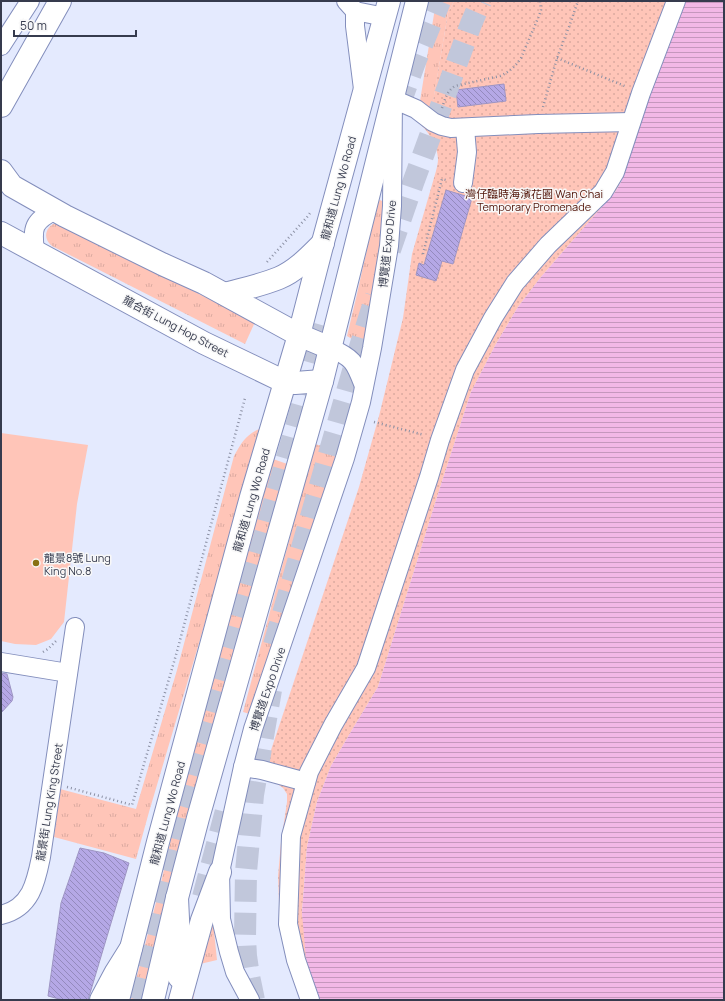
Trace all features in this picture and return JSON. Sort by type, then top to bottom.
[{"type":"main road","points":[[1,106],[60,1]]},
{"type":"main road","points":[[152,1000],[177,898],[227,713],[322,381],[418,1]]},
{"type":"main road","name":"龍和道 Lung Wo Road","points":[[118,1000],[251,497],[299,335],[387,9]]},
{"type":"main road","points":[[5,182],[55,210],[162,264],[204,283],[299,335],[330,348]]},
{"type":"main road","name":"龍合街 Lung Hop Street","points":[[1,233],[204,343],[285,382],[296,383],[322,381]]},
{"type":"main road","points":[[225,294],[280,278],[299,266],[323,242]]},
{"type":"main road","points":[[179,1000],[202,920],[220,872]]},
{"type":"main road","points":[[177,898],[180,969],[179,1000]]},
{"type":"main road","points":[[101,1000],[131,948]]},
{"type":"street","points":[[1,46],[30,1]]},
{"type":"street","points":[[310,1000],[296,960],[288,924],[291,836],[309,772],[333,725],[366,668],[440,440],[466,370],[493,318],[515,283],[548,245],[603,192],[615,172],[641,93],[676,1]]},
{"type":"street","points":[[363,96],[355,26],[350,6],[387,9]]},
{"type":"street","points":[[393,99],[416,109],[436,123],[451,128],[631,122]]},
{"type":"street","name":"博覽道 Expo Drive","points":[[246,999],[235,972],[221,919],[220,872],[253,729],[345,458],[364,386],[389,246],[392,206],[393,99]]},
{"type":"street","points":[[463,183],[467,152],[465,128]]},
{"type":"street","points":[[35,251],[33,236],[36,224],[55,210]]},
{"type":"street","points":[[330,348],[342,353],[350,359],[356,366],[364,386]]},
{"type":"street","name":"龍景街 Lung King Street","points":[[1,915],[14,909],[25,900],[31,893],[35,884],[41,857],[75,627]]},
{"type":"street","points":[[1,662],[68,673]]},
{"type":"street","points":[[243,767],[306,782]]},
{"type":"path","points":[[436,123],[451,88],[500,76],[517,64],[539,16],[540,1]]},
{"type":"path","points":[[538,124],[557,58],[578,1]]},
{"type":"path","points":[[557,58],[626,87]]},
{"type":"path","points":[[423,254],[442,179],[463,183]]},
{"type":"path","name":"龍和道 Lung Wo Road","points":[[267,262],[308,216],[312,209]]},
{"type":"path","points":[[65,787],[132,805],[176,655],[245,398]]},
{"type":"path","points":[[374,422],[440,440]]},
{"type":"green space","points":[[439,1],[454,1],[448,13],[432,108],[420,101],[435,8]]},
{"type":"green space","name":"灣仔臨時海濱花園 Wan Chai Temporary Promenade","points":[[454,1],[682,1],[622,179],[616,191],[541,277],[518,307],[496,344],[471,392],[378,687],[331,766],[317,802],[307,847],[302,913],[315,993],[280,928],[278,876],[287,794],[283,788],[276,783],[266,765],[359,487],[379,416],[403,318],[412,254],[438,162],[438,154],[434,143],[424,128],[416,121],[420,101],[432,107],[448,13]]},
{"type":"green space","points":[[380,200],[384,202],[380,246],[365,347],[347,336],[377,202]]},
{"type":"green space","points":[[53,224],[62,225],[255,322],[245,344],[52,246],[49,244],[46,235],[48,229]]},
{"type":"green space","points":[[263,427],[136,859],[54,837],[60,789],[136,809],[177,670],[234,456],[246,438]]},
{"type":"green space","name":"龍景8號 Lung King No.8","points":[[1,433],[88,445],[77,504],[64,622],[51,639],[36,645],[15,644],[1,641]]},
{"type":"green space","points":[[315,444],[338,451],[250,714],[243,712]]},
{"type":"green space","points":[[273,459],[293,466],[145,1000],[131,999],[160,887],[194,738]]},
{"type":"green space","points":[[213,922],[217,960],[200,964],[193,1000],[191,1000],[208,923]]},
{"type":"shaded area","points":[[682,1],[724,1],[724,1000],[318,1000],[306,959],[302,913],[307,847],[317,802],[331,766],[378,687],[471,392],[496,344],[518,307],[541,277],[616,191],[622,180],[635,137]]},
{"type":"building","points":[[504,84],[506,101],[458,107],[456,90]]},
{"type":"building","points":[[446,190],[472,198],[453,264],[442,261],[436,281],[416,275],[419,263],[424,265]]},
{"type":"building","points":[[1,673],[7,674],[13,697],[12,701],[1,713]]},
{"type":"building","points":[[80,848],[104,853],[129,863],[88,1000],[63,1000],[48,996],[61,903]]},
{"type":"tunnel","points":[[399,106],[440,1]]},
{"type":"tunnel","points":[[390,250],[471,24],[481,1]]},
{"type":"tunnel","points":[[274,645],[376,296]]},
{"type":"tunnel","points":[[139,1000],[183,818],[325,326]]},
{"type":"tunnel","points":[[254,1000],[246,956],[246,872],[253,795],[271,690]]},
{"type":"tunnel","points":[[203,897],[228,803]]},
{"type":"place","name":"龍景8號 Lung King No.8","points":[[36,563]]}]
